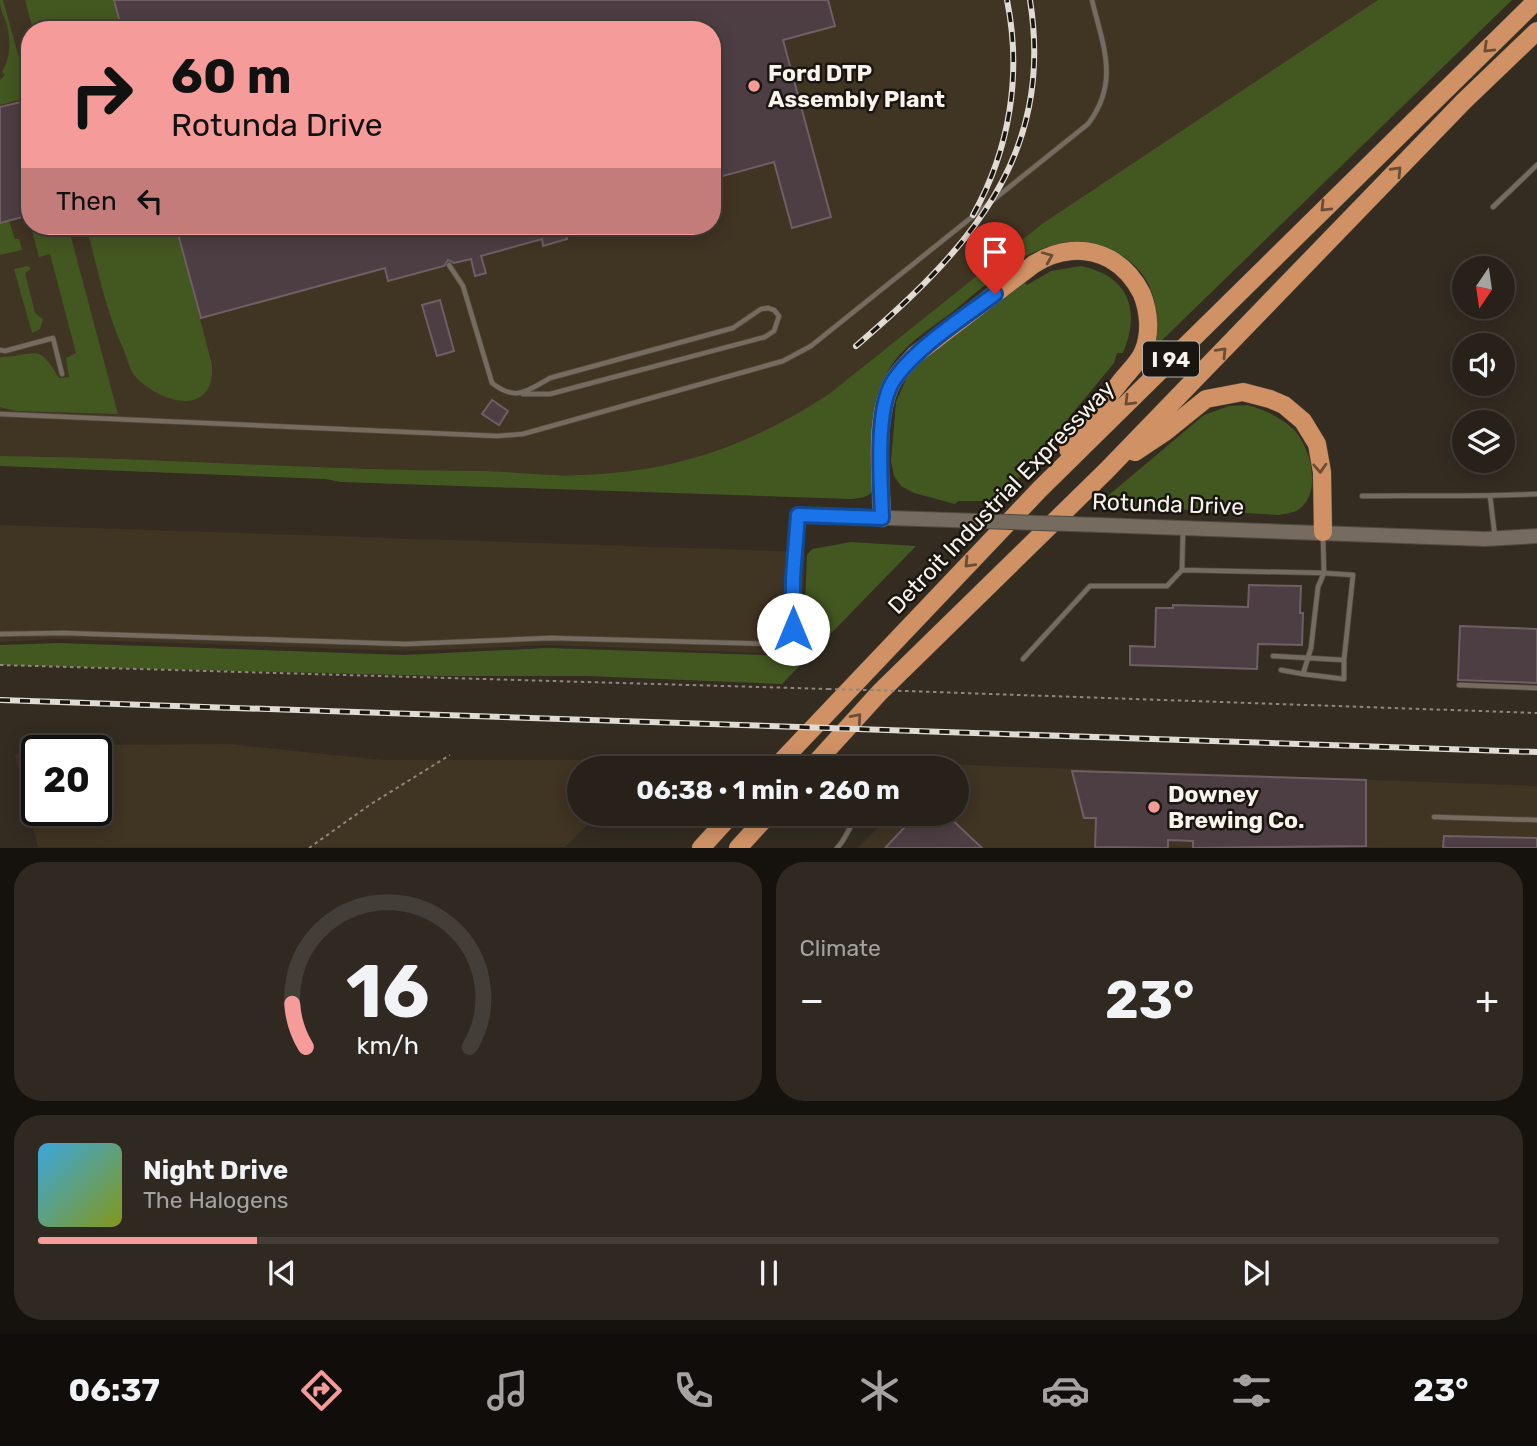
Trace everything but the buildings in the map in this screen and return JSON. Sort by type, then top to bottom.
[{"type":"highway","name":"Detroit Industrial Expressway","points":[[786,756],[1040,489],[1537,0]]},
{"type":"highway","name":"I 94","points":[[822,756],[880,692],[1106,471],[1464,102],[1537,31]]},
{"type":"highway","points":[[882,518],[883,418],[891,385],[901,371],[915,355],[1034,264],[1052,254],[1068,251],[1101,254],[1116,262],[1139,287],[1148,316],[1147,341],[1143,354],[1091,417],[1040,489]]},
{"type":"highway","points":[[1106,471],[1165,432],[1206,399],[1233,393],[1255,394],[1277,402],[1293,412],[1303,421],[1317,444],[1322,472],[1323,532]]},
{"type":"highway","points":[[701,848],[721,826]]},
{"type":"highway","points":[[738,848],[758,826]]},
{"type":"main road","name":"Rotunda Drive","points":[[798,515],[1495,538],[1537,536]]},
{"type":"lane","points":[[0,414],[497,436],[523,434],[783,361],[811,346],[1088,124],[1103,99],[1108,75],[1107,57],[1092,0]]},
{"type":"lane","points":[[1493,207],[1537,165]]},
{"type":"lane","points":[[449,265],[463,286],[492,383],[500,390],[523,394],[550,394],[765,337],[774,331],[779,316],[768,308],[761,309],[733,328],[550,378],[523,394]]},
{"type":"lane","points":[[0,350],[53,338],[62,374]]},
{"type":"lane","points":[[1362,496],[1537,494]]},
{"type":"lane","points":[[1490,496],[1495,538]]},
{"type":"lane","points":[[0,635],[63,633],[406,644],[551,638],[772,644],[785,642],[793,629],[793,577],[798,515]]},
{"type":"lane","points":[[1023,659],[1090,586],[1167,586],[1182,570],[1183,528]]},
{"type":"lane","points":[[1303,674],[1309,658],[1318,587],[1324,573],[1323,532]]},
{"type":"lane","points":[[1182,570],[1353,575],[1344,679],[1281,670]]},
{"type":"lane","points":[[1273,656],[1344,660]]},
{"type":"lane","points":[[1459,685],[1537,688]]},
{"type":"lane","points":[[1434,817],[1537,820]]},
{"type":"lane","points":[[837,848],[844,841],[850,826]]},
{"type":"path","points":[[0,665],[905,691],[1537,713]]},
{"type":"path","points":[[309,848],[371,804],[450,755]]},
{"type":"shaded area","points":[[0,0],[1428,0],[1093,190],[867,363],[865,486],[0,456]]},
{"type":"shaded area","points":[[0,525],[805,552],[801,646],[800,650],[790,654],[548,645],[408,651],[54,639],[0,642]]},
{"type":"shaded area","points":[[228,744],[383,760],[567,760],[567,826],[586,826],[565,847],[38,847],[33,826],[112,826],[112,745]]},
{"type":"shaded area","points":[[21,754],[21,779],[15,755]]},
{"type":"shaded area","points":[[969,765],[1537,786],[1537,847],[858,848],[879,826],[969,826]]},
{"type":"green space","points":[[0,0],[3,0],[21,65],[21,99],[0,105],[0,80],[5,75],[2,72],[9,54],[8,28]]},
{"type":"green space","points":[[25,0],[114,0],[120,21],[31,21]]},
{"type":"green space","points":[[1378,0],[1512,0],[1151,351],[1156,312],[1148,283],[1126,258],[1112,250],[1096,245],[1063,243],[1034,252],[996,276],[915,340],[898,356],[886,375],[880,388],[874,416],[873,490],[869,495],[851,499],[341,482],[325,479],[0,466],[0,456],[568,475],[641,470],[716,451],[774,426],[829,394],[1042,224]]},
{"type":"green space","points":[[9,221],[22,250],[0,255],[0,223]]},
{"type":"green space","points":[[33,235],[70,235],[118,414],[16,411],[0,407],[0,357],[29,353],[41,355],[59,378],[69,377],[66,358],[76,353],[50,254],[39,257]]},
{"type":"green space","points":[[88,235],[178,235],[212,365],[209,386],[203,395],[186,401],[169,398],[140,381],[129,365],[102,287]]},
{"type":"green space","points":[[28,266],[31,269],[25,273],[35,313],[43,319],[40,329],[32,333],[14,269]]},
{"type":"green space","points":[[1081,266],[1110,278],[1127,297],[1131,323],[1123,353],[1117,353],[1114,363],[1000,501],[958,501],[955,504],[914,493],[901,486],[894,476],[891,461],[896,402],[908,375],[917,363],[1024,282],[1027,285],[1051,271]]},
{"type":"green space","points":[[1247,405],[1270,413],[1286,423],[1304,445],[1312,470],[1312,482],[1305,504],[1296,511],[1280,515],[1097,505],[1204,415],[1229,406]]},
{"type":"green space","points":[[851,542],[916,546],[782,684],[587,676],[440,676],[0,665],[0,645],[58,643],[404,655],[548,648],[794,656],[799,655],[803,649],[807,555],[812,549]]},
{"type":"railway","points":[[973,215],[996,164],[1010,110],[1013,56],[1007,0]]},
{"type":"railway","points":[[856,346],[934,274],[966,236],[994,196],[1015,153],[1029,107],[1034,56],[1030,0]]},
{"type":"railway","points":[[0,700],[1537,752]]},
{"type":"place","name":"Ford DTP Assembly Plant","points":[[754,86]]},
{"type":"place","name":"Downey Brewing Co.","points":[[1154,807]]},
{"type":"route","points":[[793,629],[793,577],[798,515],[882,518],[882,431],[891,385],[915,355],[995,294]]}]
